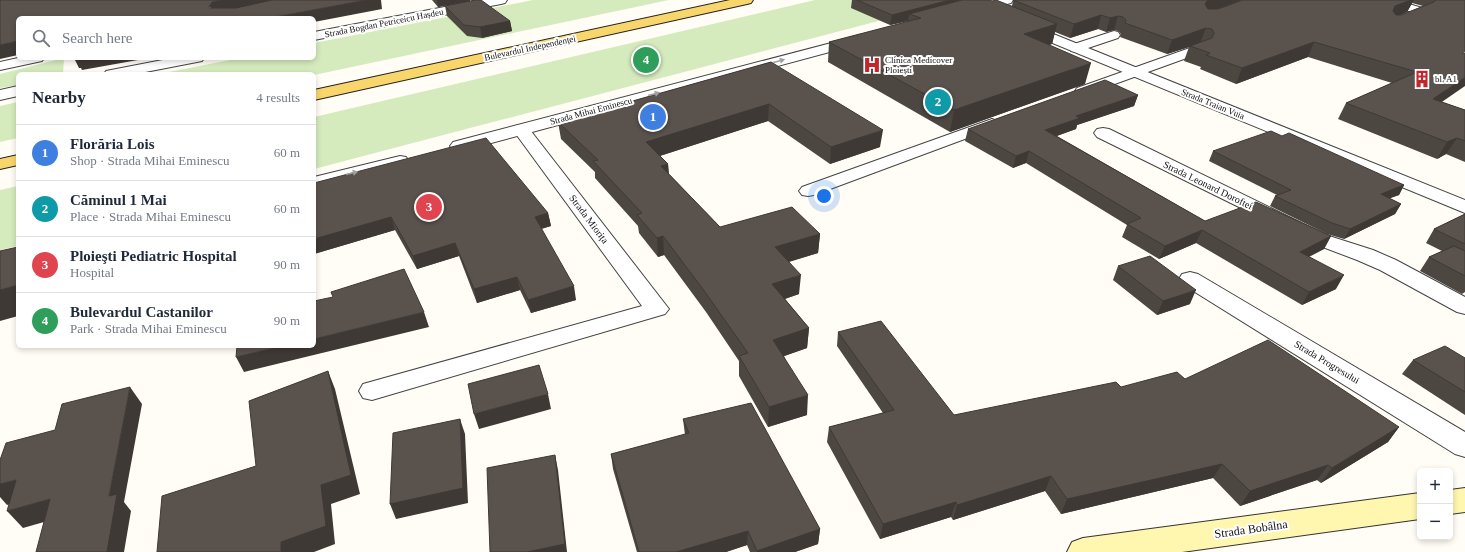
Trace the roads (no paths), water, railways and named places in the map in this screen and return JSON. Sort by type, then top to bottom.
[{"type":"main road","name":"Bulevardul Independenței","points":[[316,95],[747,0]]},
{"type":"main road","points":[[0,164],[16,160]]},
{"type":"main road","points":[[1453,502],[1465,500]]},
{"type":"main road","name":"Strada Bobâlna","points":[[1083,552],[1417,506]]},
{"type":"street","name":"Strada Bogdan Petriceicu Hașdeu","points":[[316,36],[501,0]]},
{"type":"street","points":[[979,7],[1007,0]]},
{"type":"street","name":"Strada Traian Vuia","points":[[959,7],[979,7],[1465,207]]},
{"type":"street","name":"Strada Mihai Eminescu","points":[[444,150],[873,36]]},
{"type":"street","points":[[0,66],[28,60]]},
{"type":"street","points":[[122,72],[186,60]]},
{"type":"street","points":[[0,94],[16,91]]},
{"type":"street","name":"Strada Miorița","points":[[372,391],[657,309],[521,130]]},
{"type":"street","name":"Strada Leonard Doroftei","points":[[1103,133],[1300,230],[1388,266],[1465,307]]},
{"type":"street","points":[[316,182],[414,157]]},
{"type":"street","name":"Strada Progresului","points":[[1190,279],[1465,446]]},
{"type":"lane","points":[[1382,0],[1422,11],[1393,24]]},
{"type":"lane","points":[[1076,48],[1114,35]]},
{"type":"lane","points":[[1068,96],[1201,48]]},
{"type":"lane","points":[[808,191],[1009,118]]},
{"type":"place","name":"Bulevardul Castanilor","points":[[646,60]]},
{"type":"place","name":"Clinica Medicover Ploiești","points":[[872,65]]},
{"type":"place","name":"bl. A1","points":[[1422,79]]},
{"type":"place","name":"Căminul 1 Mai","points":[[938,102]]},
{"type":"place","name":"Florăria Lois","points":[[653,117]]},
{"type":"place","name":"Ploieşti Pediatric Hospital","points":[[429,207]]}]
